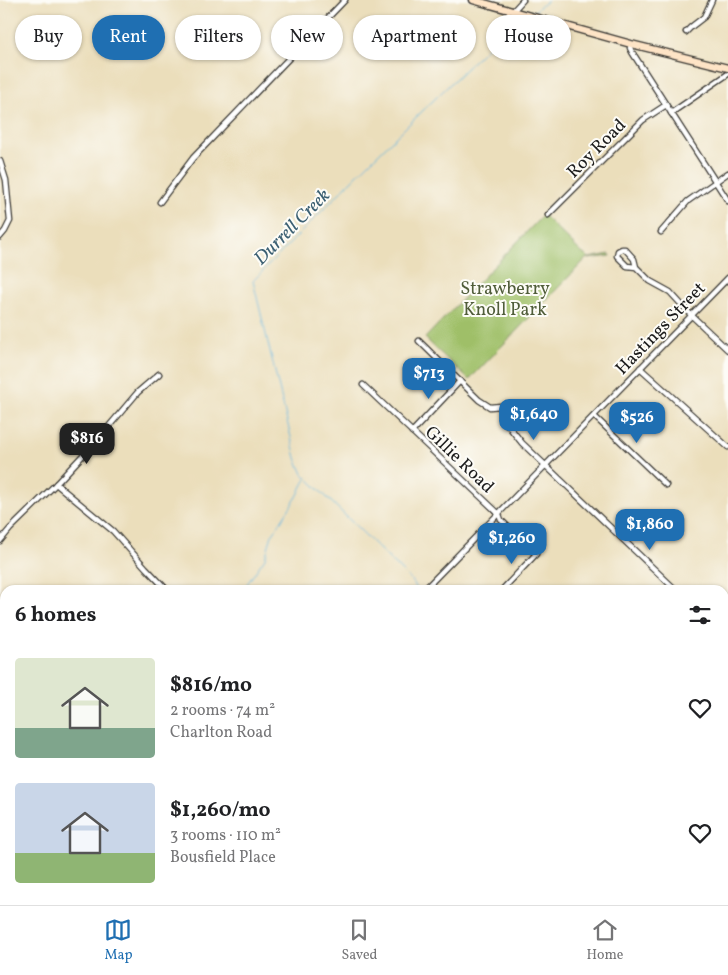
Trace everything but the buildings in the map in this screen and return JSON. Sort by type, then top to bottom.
[{"type":"main road","points":[[473,0],[631,44],[728,68]]},
{"type":"street","points":[[160,202],[193,158],[345,0]]},
{"type":"street","points":[[513,11],[522,0]]},
{"type":"street","points":[[686,32],[704,17],[712,0]]},
{"type":"street","points":[[631,44],[632,52],[728,200]]},
{"type":"street","points":[[671,113],[728,74]]},
{"type":"street","name":"Roy Road","points":[[548,215],[643,120],[666,105]]},
{"type":"street","points":[[0,161],[6,180],[10,221],[0,237]]},
{"type":"street","points":[[661,232],[688,201],[728,173]]},
{"type":"street","points":[[636,267],[627,266],[617,256],[618,251],[622,248],[625,249],[634,259],[636,267],[650,281],[670,292],[728,350]]},
{"type":"street","name":"Hastings Street","points":[[429,585],[728,278]]},
{"type":"street","points":[[419,342],[479,400],[490,407],[501,406],[507,409],[508,424],[522,443],[671,585]]},
{"type":"street","points":[[640,368],[728,447]]},
{"type":"street","points":[[0,541],[99,438],[138,392],[159,374]]},
{"type":"street","points":[[412,432],[460,381]]},
{"type":"street","name":"Gillie Road","points":[[363,385],[499,514],[501,520],[536,554],[507,585]]},
{"type":"street","points":[[594,416],[666,485]]},
{"type":"street","points":[[56,484],[114,531],[163,585]]},
{"type":"green space","name":"Strawberry Knoll Park","points":[[543,215],[589,258],[610,254],[611,256],[588,259],[587,258],[469,380],[425,338]]},
{"type":"waterway","name":"Durrell Creek","points":[[532,13],[548,0]]},
{"type":"waterway","name":"Durrell Creek","points":[[415,585],[303,474],[296,458],[253,281],[366,166],[486,49]]},
{"type":"waterway","name":"Durrell Creek","points":[[246,585],[265,558],[272,535],[306,479]]}]
